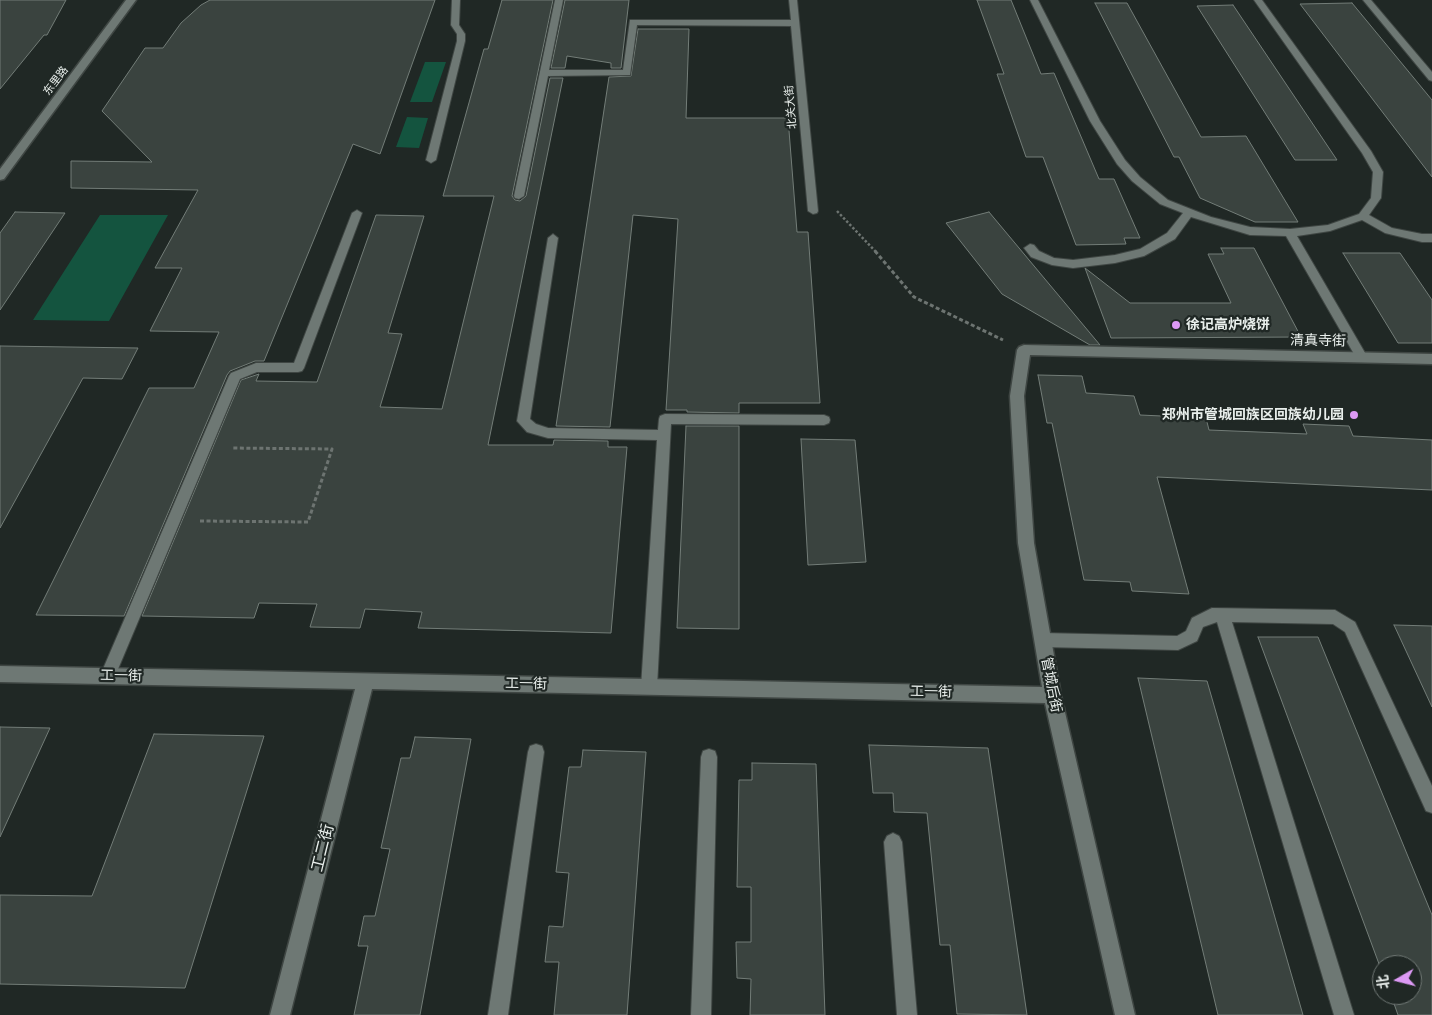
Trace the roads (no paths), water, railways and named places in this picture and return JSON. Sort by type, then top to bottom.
[{"type":"street","name":"东里路","points":[[0,177],[131,0]]},
{"type":"street","name":"清真寺街","points":[[1024,350],[1432,359]]},
{"type":"street","name":"管城后街","points":[[1024,350],[1017,396],[1026,543],[1052,695],[1124,1015]]},
{"type":"street","name":"工一街","points":[[0,674],[1052,695]]},
{"type":"street","name":"工二街","points":[[280,1015],[366,681]]},
{"type":"lane","points":[[431,160],[461,41],[461,34],[455,25],[456,0]]},
{"type":"lane","points":[[519,196],[559,0]]},
{"type":"lane","name":"北关大街","points":[[793,0],[813,211]]},
{"type":"lane","points":[[1034,0],[1095,122],[1121,162],[1136,179],[1164,202],[1207,219],[1250,231],[1290,233],[1330,228],[1363,216],[1376,198],[1378,172],[1258,0]]},
{"type":"lane","points":[[1367,0],[1432,78]]},
{"type":"lane","points":[[544,73],[627,73],[633,22],[796,23]]},
{"type":"lane","points":[[1030,248],[1035,254],[1052,261],[1073,264],[1115,259],[1144,252],[1171,236],[1188,212]]},
{"type":"lane","points":[[108,676],[236,376],[256,367],[298,368],[357,213]]},
{"type":"lane","points":[[1363,216],[1389,230],[1422,238],[1432,238]]},
{"type":"lane","points":[[1290,233],[1362,358]]},
{"type":"lane","points":[[553,238],[523,421],[532,428],[548,433],[664,435]]},
{"type":"lane","points":[[649,687],[665,419],[824,420]]},
{"type":"lane","points":[[1043,640],[1178,643],[1192,636],[1197,623],[1212,615],[1335,617],[1350,626],[1432,805]]},
{"type":"lane","points":[[1222,615],[1344,1015]]},
{"type":"lane","points":[[498,1015],[536,752]]},
{"type":"lane","points":[[700,1015],[709,757]]},
{"type":"lane","points":[[892,842],[906,1015]]},
{"type":"place","name":"徐记高炉烧饼","points":[[1176,325]]},
{"type":"place","name":"郑州市管城回族区回族幼儿园","points":[[1354,415]]}]
